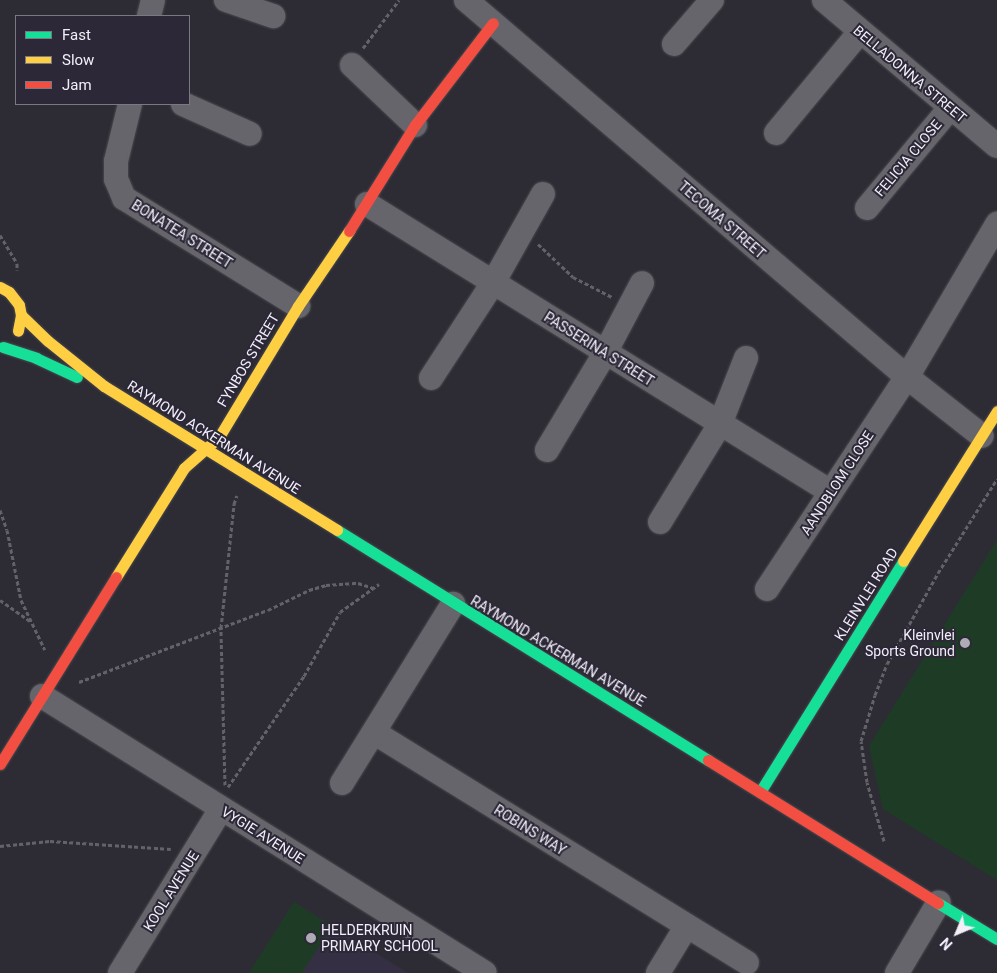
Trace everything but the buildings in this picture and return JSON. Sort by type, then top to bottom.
[{"type":"street","points":[[149,15],[153,0]]},
{"type":"street","points":[[226,0],[273,16]]},
{"type":"street","name":"TECOMA STREET","points":[[466,0],[907,378],[982,436]]},
{"type":"street","points":[[674,44],[712,0]]},
{"type":"street","name":"BELLADONNA STREET","points":[[824,0],[997,146]]},
{"type":"street","name":"FYNBOS STREET","points":[[0,764],[184,468],[219,437],[298,306],[367,204],[414,125],[493,23]]},
{"type":"street","points":[[776,133],[860,32]]},
{"type":"street","points":[[352,65],[414,125]]},
{"type":"street","name":"BONATEA STREET","points":[[130,105],[116,161],[116,179],[124,198],[298,306]]},
{"type":"street","points":[[185,105],[250,134]]},
{"type":"street","name":"FELICIA CLOSE","points":[[866,208],[950,108]]},
{"type":"street","points":[[431,378],[494,283],[543,194]]},
{"type":"street","name":"PASSERINA STREET","points":[[367,204],[831,492]]},
{"type":"street","points":[[907,378],[997,224]]},
{"type":"street","points":[[547,450],[605,353],[642,283]]},
{"type":"street","name":"RAYMOND ACKERMAN AVENUE","points":[[0,287],[14,297],[21,315],[48,341],[104,386],[453,604],[997,939]]},
{"type":"street","points":[[1,347],[17,334],[21,315]]},
{"type":"street","name":"RAYMOND ACKERMAN AVENUE","points":[[1,347],[104,386]]},
{"type":"street","points":[[660,522],[720,424],[746,358]]},
{"type":"street","name":"AANDBLOM CLOSE","points":[[767,589],[907,378]]},
{"type":"street","name":"KLEINVLEI ROAD","points":[[760,792],[997,411]]},
{"type":"street","points":[[342,783],[375,733],[453,604]]},
{"type":"street","name":"VYGIE AVENUE","points":[[42,696],[485,973]]},
{"type":"street","name":"ROBINS WAY","points":[[375,733],[747,964]]},
{"type":"street","name":"KOOL AVENUE","points":[[120,973],[221,809]]},
{"type":"street","points":[[897,973],[939,902]]},
{"type":"street","points":[[658,973],[686,927]]},
{"type":"path","points":[[352,65],[399,0]]},
{"type":"path","points":[[523,230],[573,277],[630,306]]},
{"type":"path","points":[[0,236],[17,263],[17,275]]},
{"type":"path","points":[[886,848],[867,782],[861,742],[875,696],[888,664],[938,573],[997,479]]},
{"type":"path","points":[[240,488],[234,504],[221,628],[225,791],[304,676],[340,612],[386,579]]},
{"type":"path","points":[[0,510],[7,530],[21,600],[56,673],[72,685],[221,628],[326,585],[358,583],[373,588]]},
{"type":"path","points":[[0,600],[31,622]]},
{"type":"path","points":[[0,846],[50,841],[171,849],[197,848]]},
{"type":"shaded area","name":"HELDERKRUIN PRIMARY SCHOOL","points":[[294,902],[408,973],[249,973]]},
{"type":"green space","name":"Kleinvlei Sports Ground","points":[[997,540],[997,880],[883,809],[869,746]]},
{"type":"green space","points":[[294,902],[332,926],[302,973],[249,973]]},
{"type":"traffic: fast","points":[[3,347],[36,358],[77,377]]},
{"type":"traffic: fast","points":[[337,530],[708,760]]},
{"type":"traffic: fast","points":[[760,792],[903,561]]},
{"type":"traffic: fast","points":[[938,903],[997,939]]},
{"type":"traffic: slow","points":[[116,577],[184,468],[219,437],[298,306],[349,231]]},
{"type":"traffic: slow","points":[[0,287],[9,292],[19,305],[21,315],[18,331]]},
{"type":"traffic: slow","points":[[21,315],[48,341],[104,386],[337,530]]},
{"type":"traffic: slow","points":[[903,561],[997,411]]},
{"type":"traffic: jam","points":[[349,231],[415,125],[493,23]]},
{"type":"traffic: jam","points":[[0,764],[116,577]]},
{"type":"traffic: jam","points":[[708,760],[938,903]]},
{"type":"place","name":"Kleinvlei Sports Ground","points":[[965,643]]},
{"type":"place","name":"HELDERKRUIN PRIMARY SCHOOL","points":[[311,938]]}]
